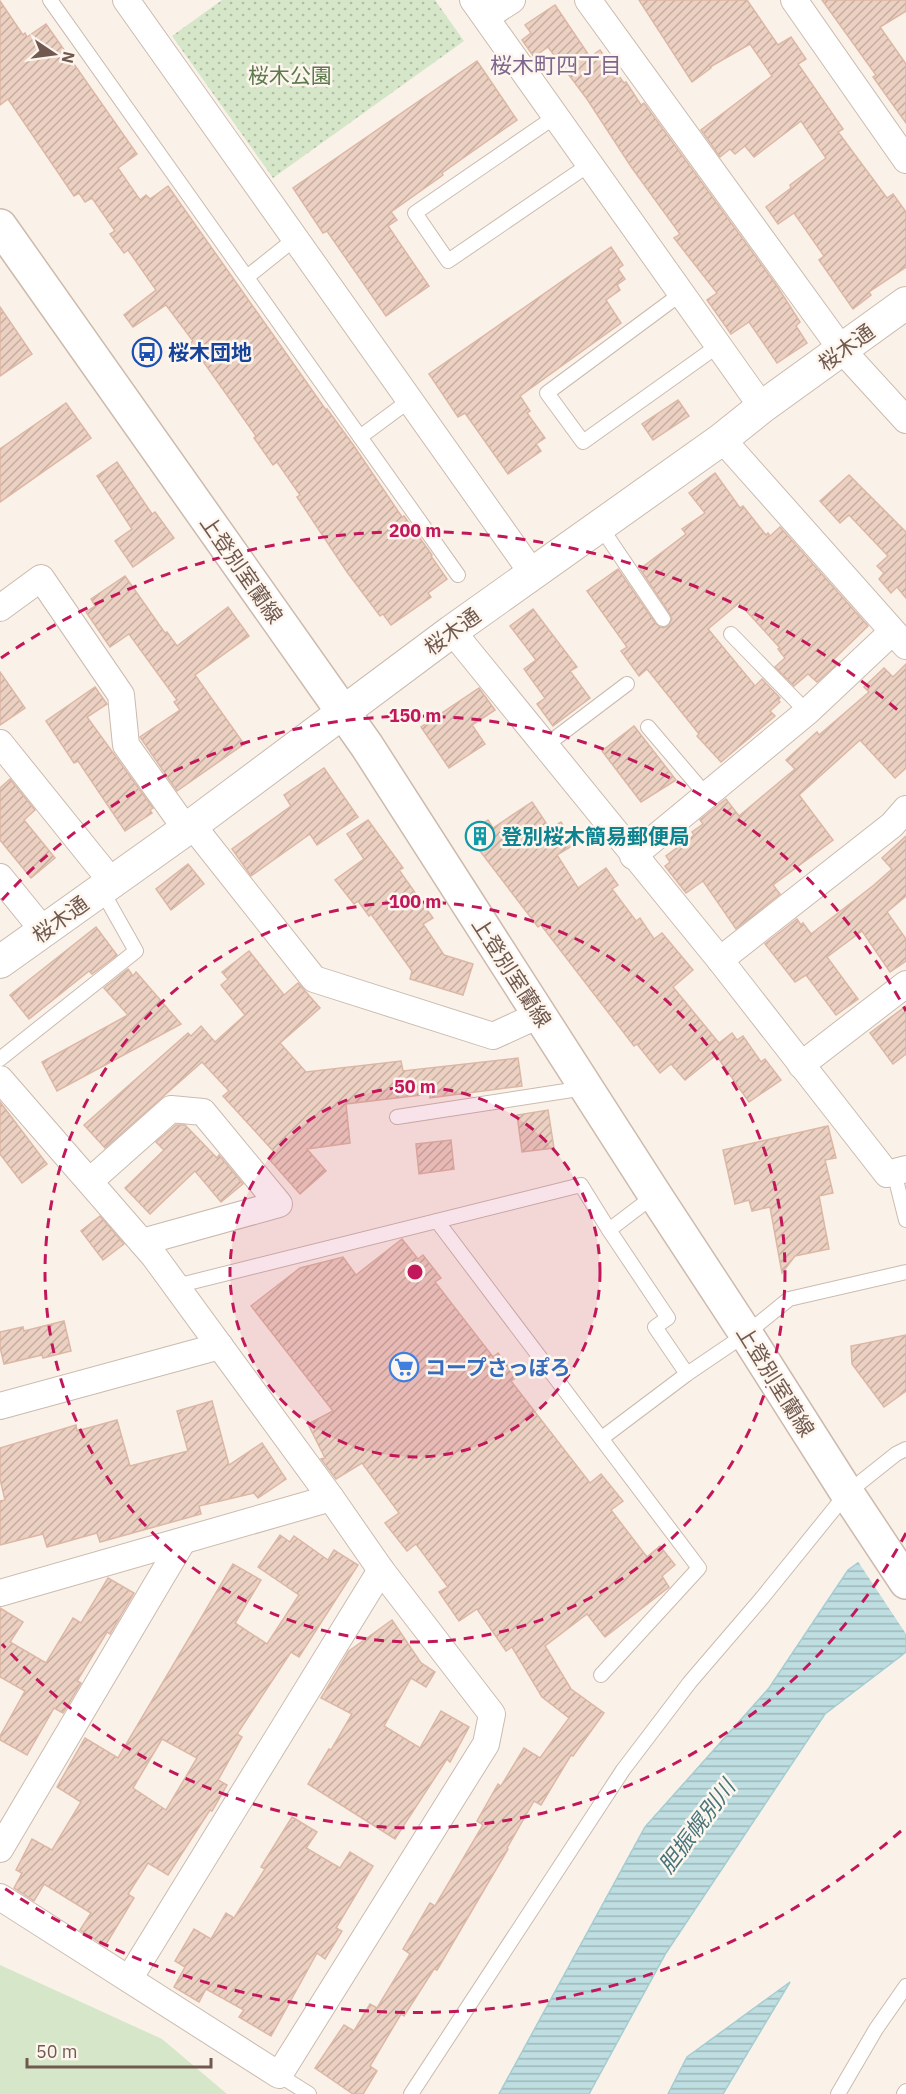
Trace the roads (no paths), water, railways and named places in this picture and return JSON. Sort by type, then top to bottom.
[{"type":"main road","name":"上登別室蘭線","points":[[0,226],[343,711],[906,1582]]},
{"type":"street","points":[[126,0],[533,574]]},
{"type":"street","points":[[512,0],[479,9],[762,407]]},
{"type":"street","points":[[588,0],[842,350],[906,420]]},
{"type":"street","points":[[794,0],[906,160]]},
{"type":"street","name":"桜木通","points":[[0,962],[189,827],[452,631],[722,439],[762,407],[906,303]]},
{"type":"street","points":[[633,856],[899,639],[722,439]]},
{"type":"street","points":[[0,608],[41,578],[121,694],[126,745],[189,827],[314,979],[493,1036],[539,1014]]},
{"type":"street","points":[[452,631],[720,960],[887,1174],[900,1171]]},
{"type":"street","points":[[0,743],[106,886]]},
{"type":"street","points":[[720,960],[892,825],[906,809]]},
{"type":"street","points":[[0,877],[44,930]]},
{"type":"street","points":[[801,1065],[906,984]]},
{"type":"street","points":[[0,1079],[142,1242],[331,1498],[381,1570],[492,1714],[486,1744],[279,2075],[0,1898]]},
{"type":"street","points":[[90,1181],[171,1109],[203,1112],[279,1204],[142,1242]]},
{"type":"street","points":[[0,1406],[220,1346]]},
{"type":"street","points":[[0,1593],[331,1498]]},
{"type":"street","points":[[0,1849],[182,1542]]},
{"type":"street","points":[[129,1979],[381,1570]]},
{"type":"lane","points":[[53,1],[458,575]]},
{"type":"lane","points":[[556,116],[415,213],[448,261],[590,164]]},
{"type":"lane","points":[[247,277],[296,238]]},
{"type":"lane","points":[[682,293],[547,393],[582,442],[719,345]]},
{"type":"lane","points":[[360,437],[410,400]]},
{"type":"lane","points":[[600,526],[663,618]]},
{"type":"lane","points":[[731,634],[807,712]]},
{"type":"lane","points":[[545,746],[627,684]]},
{"type":"lane","points":[[648,727],[706,795]]},
{"type":"lane","points":[[0,1059],[136,951],[106,886]]},
{"type":"lane","points":[[397,1118],[587,1088]]},
{"type":"lane","points":[[900,1171],[906,1220]]},
{"type":"lane","points":[[176,1287],[581,1185],[668,1318],[655,1327],[687,1374]]},
{"type":"lane","points":[[609,1230],[655,1195]]},
{"type":"lane","points":[[437,1221],[699,1568],[601,1675]]},
{"type":"lane","points":[[602,1438],[687,1374],[747,1334],[789,1299],[906,1272]]},
{"type":"lane","points":[[411,2094],[623,1770],[690,1682],[762,1598],[896,1454],[906,1449]]},
{"type":"lane","points":[[838,2094],[876,2030],[906,1986]]},
{"type":"lane","points":[[279,2075],[309,2094]]},
{"type":"water","name":"胆振幌別川","points":[[906,1528],[906,1652],[825,1714],[666,1953],[589,2094],[499,2094],[645,1827],[769,1688],[848,1570]]},
{"type":"water","points":[[790,1982],[723,2094],[668,2094],[687,2057]]},
{"type":"place","name":"桜木団地","points":[[147,352]]},
{"type":"place","name":"登別桜木簡易郵便局","points":[[480,836]]},
{"type":"place","name":"コープさっぽろ","points":[[404,1367]]},
{"type":"district","name":"桜木町四丁目","points":[[556,64]]},
{"type":"park label","name":"桜木公園","points":[[290,75]]}]
